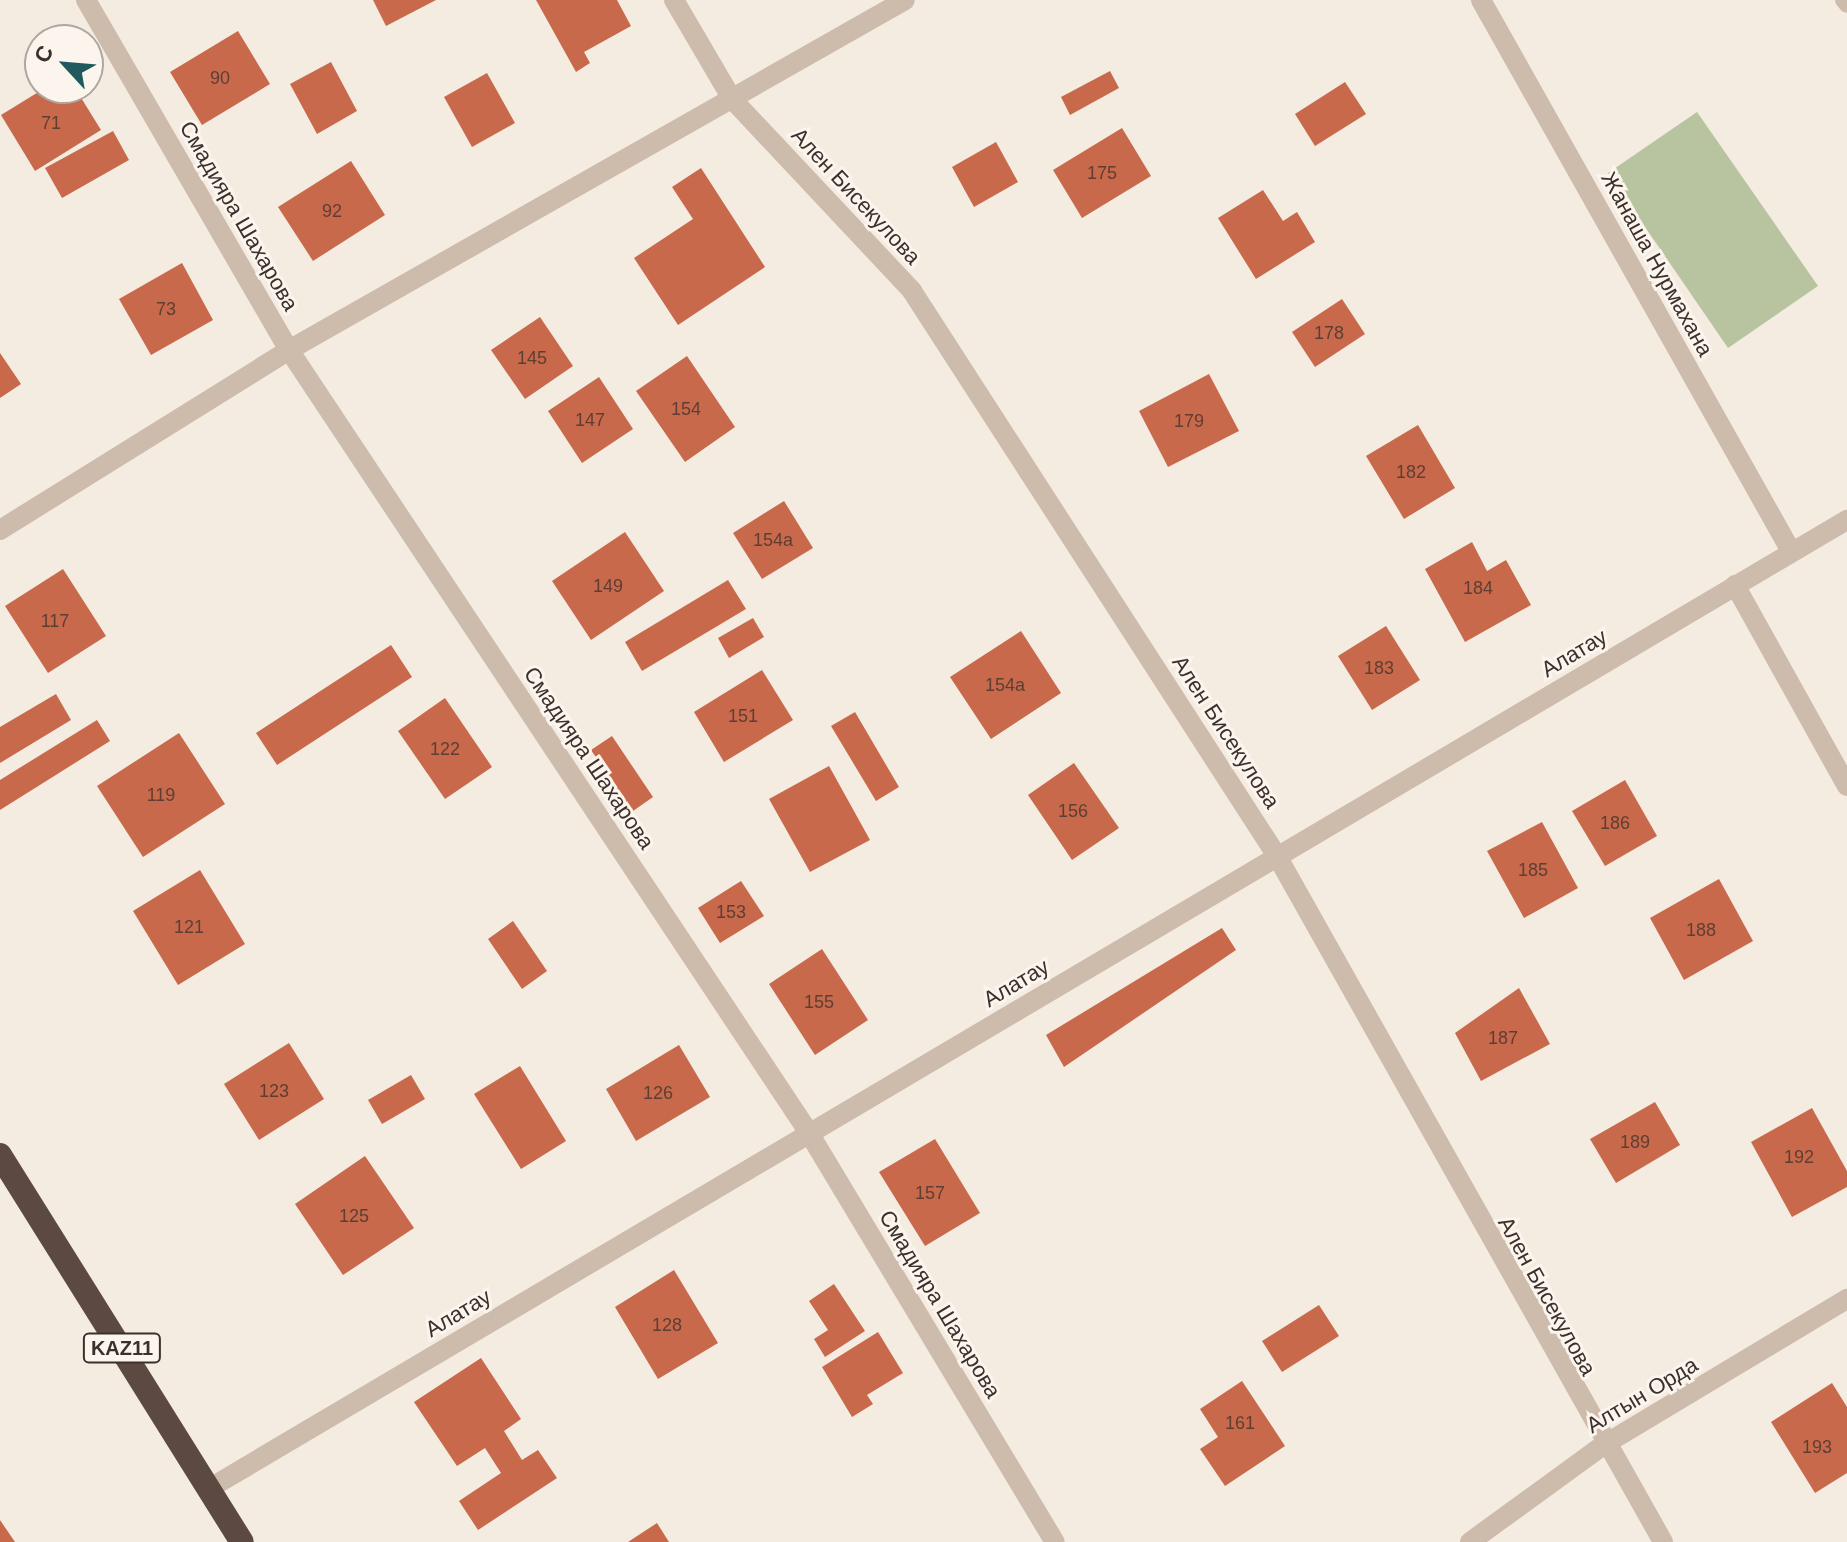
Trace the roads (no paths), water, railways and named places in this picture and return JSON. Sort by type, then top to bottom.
[{"type":"highway","name":"KAZ11","points":[[0,1155],[242,1542]]},
{"type":"street","name":"Смадияра Шахарова","points":[[86,0],[289,350],[809,1133],[1055,1542]]},
{"type":"street","name":"Ален Бисекулова","points":[[674,0],[732,99],[912,291],[1277,856],[1602,1446],[1663,1542]]},
{"type":"street","points":[[0,530],[289,350],[905,0]]},
{"type":"street","name":"Жанаша Нурмахана","points":[[1481,0],[1791,551]]},
{"type":"street","name":"Алатау","points":[[210,1488],[1847,520]]},
{"type":"street","points":[[1735,585],[1847,786]]},
{"type":"street","name":"Алтын Орда","points":[[1470,1542],[1602,1446],[1847,1299]]},
{"type":"lane","points":[[1843,0],[1847,5]]}]
